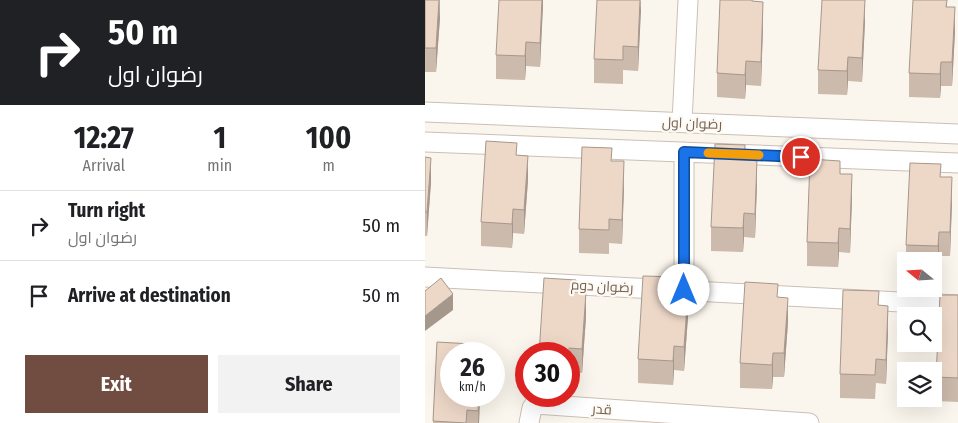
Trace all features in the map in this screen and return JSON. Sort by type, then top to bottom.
[{"type":"street","points":[[682,122],[689,0]]},
{"type":"street","name":"رضوان اول","points":[[425,112],[958,134]]},
{"type":"street","points":[[425,142],[958,163]]},
{"type":"street","points":[[684,152],[684,290]]},
{"type":"street","name":"رضوان دوم","points":[[425,276],[958,305]]},
{"type":"street","name":"قدر","points":[[529,423],[532,408],[535,404],[809,423]]},
{"type":"building","points":[[425,0],[439,0],[436,48],[425,48]]},
{"type":"building","points":[[499,0],[542,0],[540,43],[526,42],[525,56],[496,55]]},
{"type":"building","points":[[597,0],[640,0],[638,47],[623,46],[623,60],[594,59]]},
{"type":"building","points":[[720,0],[763,2],[761,62],[746,61],[745,75],[717,73]]},
{"type":"building","points":[[822,0],[865,0],[862,58],[848,57],[847,71],[818,70]]},
{"type":"building","points":[[913,0],[947,0],[946,7],[955,7],[952,62],[941,62],[940,74],[909,73]]},
{"type":"building","points":[[486,141],[517,143],[516,155],[528,156],[524,210],[513,209],[512,224],[481,222]]},
{"type":"building","points":[[715,144],[745,145],[745,158],[757,159],[755,214],[744,213],[743,228],[711,227]]},
{"type":"building","points":[[582,147],[612,148],[611,161],[624,161],[622,220],[609,219],[609,230],[579,229]]},
{"type":"building","points":[[425,157],[431,158],[427,212],[425,212]]},
{"type":"building","points":[[810,159],[840,161],[840,174],[852,174],[850,229],[839,228],[838,243],[807,242]]},
{"type":"building","points":[[910,163],[941,164],[940,177],[952,177],[950,232],[939,232],[938,246],[906,245]]},
{"type":"building","points":[[643,276],[679,277],[678,292],[688,293],[684,347],[674,346],[673,361],[638,359]]},
{"type":"building","points":[[441,278],[453,294],[425,316],[425,291]]},
{"type":"building","points":[[544,278],[576,280],[575,292],[586,292],[582,349],[580,349],[580,342],[540,342]]},
{"type":"building","points":[[745,282],[778,284],[777,297],[788,298],[784,353],[773,353],[772,365],[740,363]]},
{"type":"building","points":[[843,290],[879,291],[878,305],[888,306],[886,360],[876,359],[875,375],[840,374]]},
{"type":"building","points":[[943,295],[958,295],[958,378],[942,377],[942,362],[937,362],[937,352],[942,352],[942,307],[939,307],[940,298],[943,298]]},
{"type":"building","points":[[437,342],[440,342],[440,407],[478,407],[478,411],[467,410],[466,423],[433,421]]},
{"type":"slow traffic","points":[[708,153],[759,155]]},
{"type":"route","points":[[684,290],[684,152],[801,157]]}]
